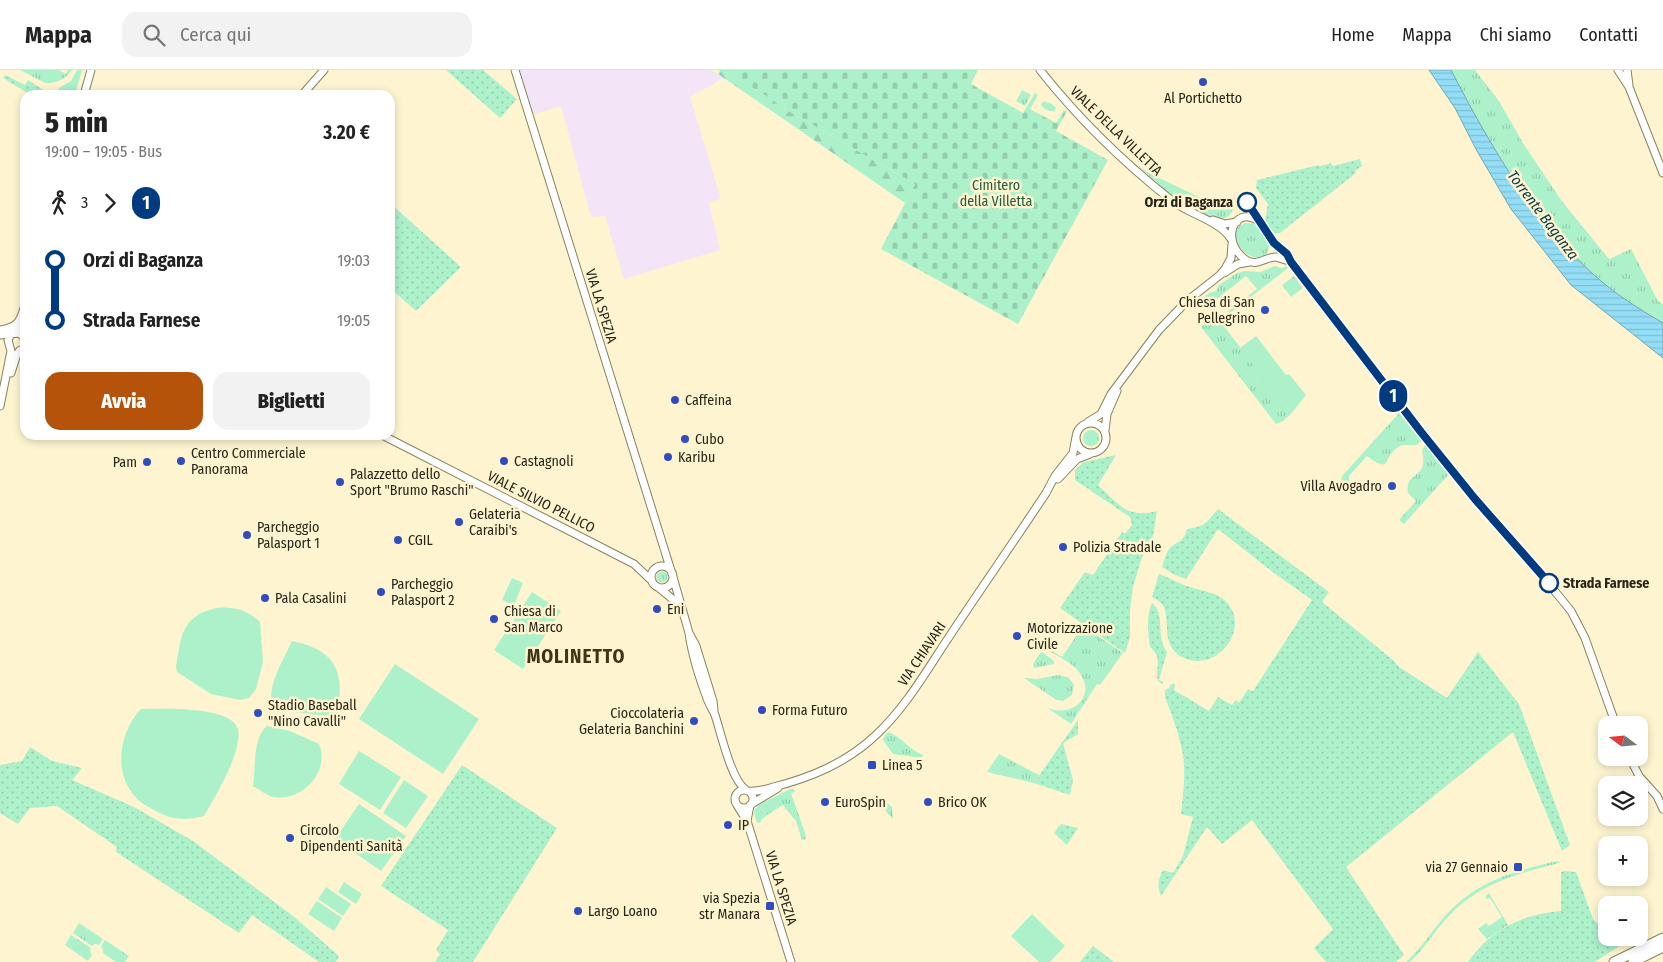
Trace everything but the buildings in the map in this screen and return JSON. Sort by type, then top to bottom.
[{"type":"highway","points":[[1614,962],[1663,938]]},
{"type":"highway","points":[[1632,962],[1663,948]]},
{"type":"street","points":[[85,90],[91,70]]},
{"type":"street","points":[[306,90],[324,70]]},
{"type":"street","name":"VIA LA SPEZIA","points":[[515,70],[644,481],[663,549],[668,558],[681,608],[690,633],[691,647],[696,664],[730,764],[736,795],[735,801],[747,821],[791,962]]},
{"type":"street","name":"VIALE DELLA VILLETTA","points":[[1040,70],[1083,118],[1144,176],[1176,204],[1205,218],[1222,229],[1231,240]]},
{"type":"street","points":[[1622,71],[1663,173]]},
{"type":"street","name":"VIALE DELLA VILLETTA","points":[[1205,218],[1225,224],[1237,222]]},
{"type":"street","points":[[1219,275],[1231,258],[1231,232],[1237,222],[1245,218],[1257,220],[1262,224],[1276,245],[1287,254],[1291,262],[1425,437],[1475,499],[1569,608],[1585,638],[1613,716]]},
{"type":"street","points":[[1231,240],[1243,257],[1252,262]]},
{"type":"street","points":[[1266,260],[1272,251],[1272,240]]},
{"type":"street","points":[[1119,386],[1111,394],[1101,414],[1080,428],[1076,437],[1077,443],[1086,452],[1093,453],[1099,451],[1106,444],[1107,414],[1119,386],[1141,353],[1187,301],[1219,275],[1238,264],[1258,263],[1278,258],[1291,262]]},
{"type":"street","points":[[0,330],[11,328],[20,320]]},
{"type":"street","points":[[0,406],[11,351],[8,339],[20,326]]},
{"type":"street","points":[[0,336],[20,333]]},
{"type":"street","points":[[0,343],[20,349]]},
{"type":"street","points":[[3,394],[20,350]]},
{"type":"street","points":[[1088,422],[1098,424],[1105,431]]},
{"type":"street","name":"VIA CHIAVARI","points":[[747,790],[755,791],[781,786],[811,776],[840,762],[865,745],[889,722],[904,704],[1046,493],[1055,476],[1073,453],[1076,437]]},
{"type":"street","name":"VIALE SILVIO PELLICO","points":[[392,440],[634,564],[652,581]]},
{"type":"street","name":"VIA CHIAVARI","points":[[1046,493],[1076,459],[1093,453]]},
{"type":"street","points":[[652,581],[651,575],[662,562],[663,549]]},
{"type":"street","name":"VIALE SILVIO PELLICO","points":[[634,564],[657,568]]},
{"type":"street","points":[[657,568],[667,568],[672,576],[671,583],[667,586],[658,587]]},
{"type":"street","name":"VIA LA SPEZIA","points":[[652,581],[679,604],[681,608]]},
{"type":"street","name":"VIA LA SPEZIA","points":[[730,764],[739,783],[752,797],[747,821]]},
{"type":"street","points":[[1634,766],[1639,776],[1660,798],[1663,809]]},
{"type":"street","name":"VIA CHIAVARI","points":[[750,805],[781,786]]},
{"type":"street","points":[[736,795],[740,791],[747,790]]},
{"type":"street","points":[[737,805],[745,807],[750,805]]},
{"type":"shaded area","points":[[512,70],[711,70],[724,78],[690,97],[721,199],[709,202],[720,250],[624,279],[605,216],[591,217],[561,106],[527,116]]},
{"type":"green space","points":[[20,70],[59,70],[66,74],[68,70],[72,70],[56,82],[45,83]]},
{"type":"green space","points":[[77,70],[82,70],[76,90],[59,90],[71,81]]},
{"type":"green space","points":[[446,70],[483,70],[517,99],[500,118]]},
{"type":"green space","points":[[720,70],[723,70],[776,101],[775,103],[915,184],[905,203],[718,74]]},
{"type":"green space","name":"Cimitero della Villetta","points":[[723,70],[978,70],[971,84],[1023,113],[1035,93],[1038,95],[1030,109],[1056,123],[1064,110],[1067,111],[1056,131],[1108,160],[1018,324],[881,249],[915,184],[775,103],[775,101]]},
{"type":"green space","points":[[1451,70],[1475,70],[1499,101],[1523,143],[1561,200],[1609,259],[1631,249],[1658,301],[1663,304],[1663,323],[1627,301],[1602,282],[1551,230],[1497,152]]},
{"type":"green space","points":[[5,75],[25,85],[28,80],[43,90],[23,90],[3,78]]},
{"type":"green space","points":[[1022,90],[1031,95],[1025,106],[1016,101]]},
{"type":"green space","points":[[1044,101],[1052,104],[1056,108],[1055,111],[1048,111],[1043,107],[1041,104]]},
{"type":"green space","points":[[1360,159],[1362,166],[1355,171],[1356,173],[1280,233],[1274,233],[1265,220],[1268,204],[1256,188],[1257,180],[1329,164],[1330,162],[1333,166]]},
{"type":"green space","points":[[1138,166],[1203,199],[1198,211],[1177,200]]},
{"type":"green space","points":[[1208,202],[1225,209],[1234,207],[1229,216],[1221,219],[1203,213]]},
{"type":"green space","points":[[395,208],[461,267],[416,311],[395,292]]},
{"type":"green space","points":[[1245,223],[1255,224],[1265,234],[1269,247],[1265,255],[1259,258],[1251,256],[1238,244],[1235,236],[1237,229]]},
{"type":"green space","points":[[1275,266],[1282,268],[1286,266],[1288,268],[1220,321],[1291,414],[1276,424],[1201,327],[1215,315],[1218,319],[1257,289],[1246,276],[1208,306],[1211,309],[1207,309],[1202,303],[1203,298],[1209,293],[1216,291],[1219,285],[1237,273],[1245,271],[1260,272]]},
{"type":"green space","points":[[1294,276],[1303,288],[1291,297],[1282,285]]},
{"type":"green space","points":[[1256,336],[1286,375],[1289,374],[1306,395],[1291,414],[1240,348]]},
{"type":"green space","points":[[1399,413],[1421,441],[1417,445],[1399,446],[1384,464],[1380,464],[1367,456],[1349,476],[1349,483],[1357,486],[1351,488],[1341,479],[1342,476]]},
{"type":"green space","points":[[1091,430],[1097,432],[1099,438],[1097,444],[1091,446],[1085,444],[1083,438],[1085,432]]},
{"type":"green space","points":[[1425,445],[1449,474],[1404,524],[1399,520],[1416,501],[1408,493],[1409,481],[1422,467],[1422,451]]},
{"type":"green space","points":[[1116,455],[1098,485],[1118,504],[1130,511],[1146,513],[1157,511],[1153,536],[1141,560],[1133,587],[1130,611],[1130,637],[1125,653],[1060,608],[1085,572],[1093,575],[1122,532],[1125,534],[1132,525],[1130,517],[1075,480],[1075,470],[1084,462]]},
{"type":"green space","points":[[1218,509],[1329,592],[1322,602],[1399,667],[1447,698],[1478,652],[1519,704],[1570,845],[1562,851],[1513,732],[1346,867],[1404,955],[1396,962],[1326,962],[1314,948],[1333,929],[1252,820],[1222,844],[1207,827],[1161,896],[1159,880],[1161,874],[1163,870],[1173,873],[1183,856],[1193,817],[1181,814],[1184,763],[1182,748],[1165,697],[1165,690],[1171,684],[1175,684],[1174,690],[1209,711],[1218,697],[1232,705],[1236,700],[1239,703],[1248,689],[1253,691],[1312,600],[1218,529],[1186,579],[1162,567],[1168,551],[1184,537],[1187,529],[1198,527],[1205,523]]},
{"type":"green space","points":[[662,571],[668,577],[662,583],[656,577]]},
{"type":"green space","points":[[1159,574],[1184,585],[1214,594],[1225,600],[1229,605],[1234,615],[1235,626],[1227,646],[1219,654],[1209,659],[1198,661],[1187,659],[1172,648],[1167,633],[1165,610],[1162,604],[1152,597]]},
{"type":"green space","points":[[512,578],[523,583],[514,605],[502,600]]},
{"type":"green space","points":[[532,592],[561,611],[523,669],[494,650]]},
{"type":"green space","points":[[1152,603],[1159,613],[1163,646],[1167,652],[1159,680],[1163,682],[1162,684],[1158,681],[1157,676],[1157,655],[1150,647],[1149,642],[1148,619]]},
{"type":"green space","points":[[216,608],[240,610],[250,614],[260,622],[263,662],[256,689],[249,698],[240,700],[211,694],[177,672],[179,646],[189,622],[196,616]]},
{"type":"green space","points":[[1083,626],[1123,653],[1100,685],[1097,684],[1071,724],[1046,707],[1063,710],[1078,704],[1083,699],[1085,684],[1074,666],[1044,647],[1045,645],[1062,657]]},
{"type":"green space","points":[[292,641],[320,651],[335,666],[340,688],[337,716],[293,712],[277,707],[273,703],[271,697],[274,682]]},
{"type":"green space","points":[[1042,652],[1054,661],[1054,664],[1034,668],[1033,664]]},
{"type":"green space","points":[[395,664],[479,719],[443,774],[359,719]]},
{"type":"green space","points":[[1058,675],[1068,677],[1074,685],[1072,695],[1063,701],[1055,699],[1024,678],[1037,679]]},
{"type":"green space","points":[[141,709],[178,709],[208,712],[231,720],[237,727],[239,736],[233,759],[204,816],[191,819],[173,818],[144,804],[132,793],[122,770],[121,757],[127,731]]},
{"type":"green space","points":[[1078,720],[1078,734],[1063,743],[1073,780],[1070,795],[1034,783]]},
{"type":"green space","points":[[267,726],[290,731],[319,744],[322,755],[317,775],[302,791],[292,796],[270,796],[253,786],[255,754],[262,731]]},
{"type":"green space","points":[[889,732],[923,755],[922,758],[893,754],[883,740]]},
{"type":"green space","points":[[30,747],[52,761],[82,768],[72,780],[134,807],[193,841],[293,916],[339,956],[336,962],[319,962],[252,915],[239,933],[116,852],[117,847],[57,806],[30,808],[18,824],[0,813],[0,765],[22,761]]},
{"type":"green space","points":[[359,751],[401,777],[380,810],[339,784]]},
{"type":"green space","points":[[999,754],[1039,775],[1034,783],[987,772]]},
{"type":"green space","points":[[462,765],[557,828],[473,962],[435,962],[440,954],[436,950],[448,930],[381,886]]},
{"type":"green space","points":[[404,780],[428,796],[406,828],[383,813]]},
{"type":"green space","points":[[790,789],[794,789],[795,792],[791,793],[806,839],[802,840],[796,821],[786,809],[784,810],[783,805],[757,823],[754,813],[755,809],[760,804]]},
{"type":"green space","points":[[878,795],[892,807],[893,819],[876,799]]},
{"type":"green space","points":[[359,804],[406,836],[381,871],[335,839]]},
{"type":"green space","points":[[1061,824],[1078,828],[1067,845],[1054,833]]},
{"type":"green space","points":[[1557,861],[1560,863],[1499,881],[1472,896],[1447,918],[1410,962],[1406,962],[1446,915],[1470,894],[1497,879]]},
{"type":"green space","points":[[1561,872],[1576,872],[1593,919],[1598,924],[1598,946],[1619,946],[1595,962],[1468,962],[1486,941],[1508,926],[1534,916],[1561,911]]},
{"type":"green space","points":[[344,882],[362,894],[356,904],[338,892]]},
{"type":"green space","points":[[326,887],[351,904],[343,916],[318,899]]},
{"type":"green space","points":[[1489,893],[1508,925],[1487,939],[1478,929],[1486,923],[1489,926],[1502,917],[1490,898],[1486,899]]},
{"type":"green space","points":[[317,901],[342,918],[334,931],[308,914]]},
{"type":"green space","points":[[1032,914],[1065,946],[1050,962],[1039,962],[1011,936]]},
{"type":"green space","points":[[79,923],[103,939],[99,945],[95,944],[92,946],[73,933]]},
{"type":"green space","points":[[71,935],[91,948],[92,955],[88,961],[65,945]]},
{"type":"green space","points":[[105,940],[129,956],[125,962],[116,962],[103,953],[101,946]]},
{"type":"green space","points":[[1093,946],[1114,962],[1080,962]]},
{"type":"water","name":"Torrente Baganza","points":[[1429,70],[1451,70],[1481,125],[1514,179],[1551,230],[1572,253],[1610,289],[1663,323],[1663,358],[1571,285],[1511,209],[1477,151],[1455,108]]},
{"type":"bus line","name":"1","points":[[1247,202],[1270,234],[1274,243],[1287,254],[1291,262],[1421,432],[1475,499],[1549,583]]},
{"type":"place","name":"Al Portichetto","points":[[1203,82]]},
{"type":"place","name":"Orzi di Baganza","points":[[1247,202]]},
{"type":"place","name":"Chiesa di San Pellegrino","points":[[1265,310]]},
{"type":"place","name":"Caffeina","points":[[675,400]]},
{"type":"place","name":"Cubo","points":[[685,439]]},
{"type":"place","name":"Karibu","points":[[668,457]]},
{"type":"place","name":"Centro Commerciale Panorama","points":[[181,461]]},
{"type":"place","name":"Castagnoli","points":[[504,461]]},
{"type":"place","name":"Pam","points":[[147,462]]},
{"type":"place","name":"Palazzetto dello Sport \"Brumo Raschi\"","points":[[340,482]]},
{"type":"place","name":"Villa Avogadro","points":[[1392,486]]},
{"type":"place","name":"Gelateria Caraibi's","points":[[459,522]]},
{"type":"place","name":"Parcheggio Palasport 1","points":[[247,535]]},
{"type":"place","name":"CGIL","points":[[398,540]]},
{"type":"place","name":"Polizia Stradale","points":[[1063,547]]},
{"type":"place","name":"Strada Farnese","points":[[1549,583]]},
{"type":"place","name":"Parcheggio Palasport 2","points":[[381,592]]},
{"type":"place","name":"Pala Casalini","points":[[265,598]]},
{"type":"place","name":"Eni","points":[[657,609]]},
{"type":"place","name":"Chiesa di San Marco","points":[[494,619]]},
{"type":"place","name":"Motorizzazione Civile","points":[[1017,636]]},
{"type":"place","name":"Forma Futuro","points":[[762,710]]},
{"type":"place","name":"Stadio Baseball \"Nino Cavalli\"","points":[[258,713]]},
{"type":"place","name":"Cioccolateria Gelateria Banchini","points":[[694,721]]},
{"type":"place","name":"Linea 5","points":[[872,765]]},
{"type":"place","name":"EuroSpin","points":[[825,802]]},
{"type":"place","name":"Brico OK","points":[[928,802]]},
{"type":"place","name":"IP","points":[[728,825]]},
{"type":"place","name":"Circolo Dipendenti Sanità","points":[[290,838]]},
{"type":"place","name":"via 27 Gennaio","points":[[1518,867]]},
{"type":"place","name":"via Spezia str Manara","points":[[770,906]]},
{"type":"place","name":"Largo Loano","points":[[578,911]]},
{"type":"district","name":"MOLINETTO","points":[[576,656]]}]
